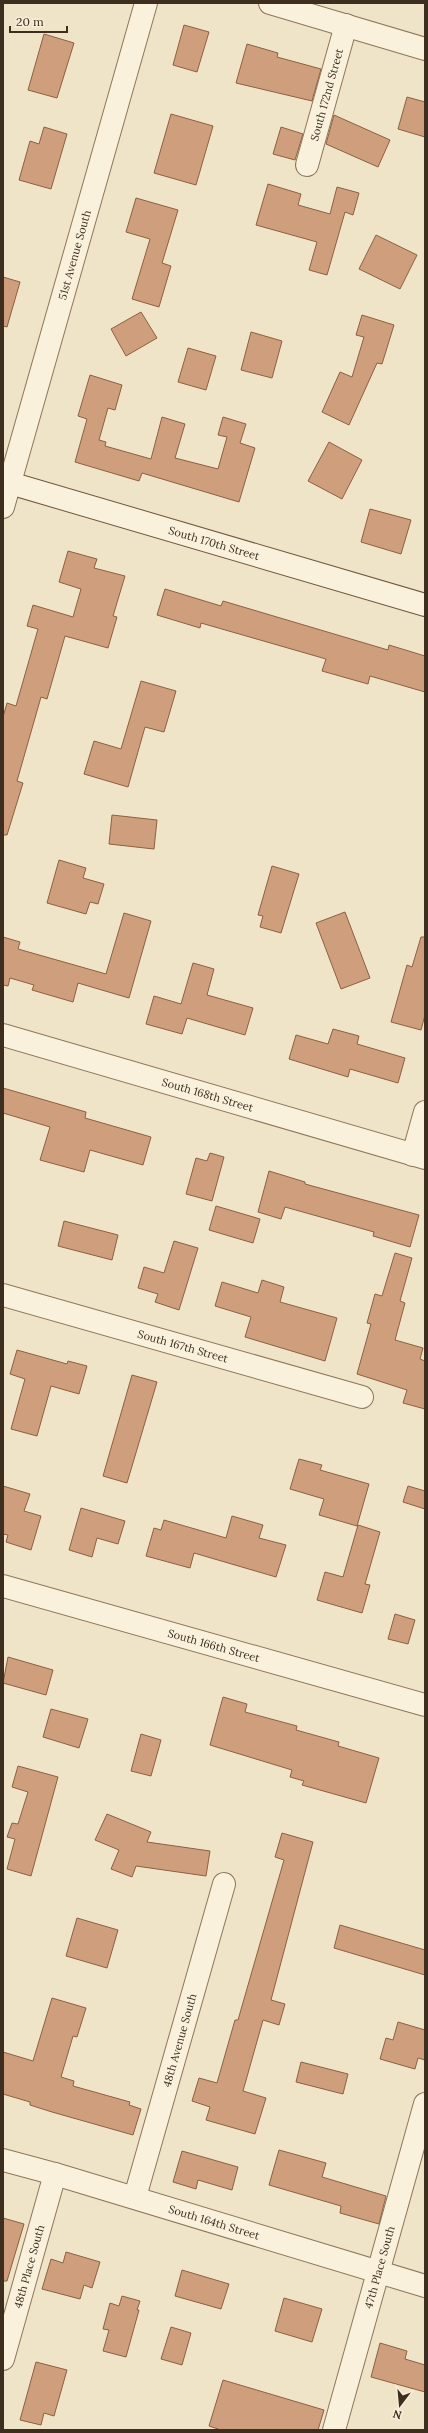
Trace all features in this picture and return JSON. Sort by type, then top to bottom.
[{"type":"street","name":"51st Avenue South","points":[[3,507],[6,482],[146,3]]},
{"type":"street","points":[[270,3],[425,48]]},
{"type":"street","name":"South 172nd Street","points":[[307,165],[346,25]]},
{"type":"street","name":"South 170th Street","points":[[6,482],[425,605]]},
{"type":"street","name":"South 168th Street","points":[[3,1035],[419,1156],[425,1112]]},
{"type":"street","name":"South 167th Street","points":[[3,1295],[362,1397]]},
{"type":"street","name":"South 166th Street","points":[[3,1586],[425,1705]]},
{"type":"street","name":"48th Avenue South","points":[[135,2197],[224,1884]]},
{"type":"street","name":"47th Place South","points":[[334,2430],[425,2104]]},
{"type":"street","name":"South 164th Street","points":[[3,2160],[135,2197],[425,2286]]},
{"type":"street","name":"48th Place South","points":[[3,2359],[56,2174]]},
{"type":"building","points":[[184,25],[209,32],[197,72],[173,65]]},
{"type":"building","points":[[44,34],[74,43],[57,98],[28,90]]},
{"type":"building","points":[[247,44],[278,53],[277,57],[321,69],[312,101],[236,83]]},
{"type":"building","points":[[407,97],[425,102],[425,137],[398,129]]},
{"type":"building","points":[[171,114],[213,126],[196,185],[154,173]]},
{"type":"building","points":[[334,115],[390,140],[378,167],[326,144]]},
{"type":"building","points":[[44,127],[67,134],[51,189],[19,180],[30,141],[39,144]]},
{"type":"building","points":[[281,127],[303,134],[295,160],[273,154]]},
{"type":"building","points":[[268,184],[301,194],[298,205],[330,214],[337,187],[359,193],[353,215],[345,212],[327,275],[309,270],[317,242],[256,225]]},
{"type":"building","points":[[136,198],[178,210],[162,263],[171,266],[159,307],[132,299],[150,239],[126,232]]},
{"type":"building","points":[[376,235],[417,255],[400,289],[359,269]]},
{"type":"building","points":[[3,277],[20,282],[7,327],[3,326]]},
{"type":"building","points":[[141,312],[157,338],[126,356],[111,329]]},
{"type":"building","points":[[362,315],[394,325],[382,364],[377,363],[349,425],[322,412],[340,372],[352,377],[364,337],[356,335]]},
{"type":"building","points":[[251,332],[282,341],[272,378],[241,370]]},
{"type":"building","points":[[188,348],[216,356],[206,390],[178,382]]},
{"type":"building","points":[[90,375],[122,385],[115,410],[108,408],[99,440],[106,442],[105,446],[151,459],[162,417],[185,424],[175,458],[218,469],[227,437],[218,435],[223,417],[246,424],[240,443],[255,448],[239,502],[142,473],[139,481],[75,462],[87,419],[78,416]]},
{"type":"building","points":[[329,442],[362,460],[342,499],[308,481]]},
{"type":"building","points":[[370,509],[411,520],[401,554],[361,542]]},
{"type":"building","points":[[68,551],[97,559],[94,568],[125,576],[113,616],[117,617],[108,648],[65,636],[47,699],[41,697],[17,781],[23,783],[7,835],[3,835],[3,717],[7,703],[16,706],[38,629],[27,626],[33,605],[73,617],[81,589],[59,582]]},
{"type":"building","points":[[165,589],[221,606],[223,601],[388,650],[389,645],[425,656],[425,692],[370,676],[368,684],[322,671],[326,659],[201,623],[200,628],[157,615]]},
{"type":"building","points":[[141,681],[176,691],[164,732],[145,727],[128,787],[84,774],[94,741],[121,749]]},
{"type":"building","points":[[112,815],[157,820],[154,849],[109,844]]},
{"type":"building","points":[[59,860],[86,868],[83,878],[104,884],[98,904],[90,902],[86,914],[47,903]]},
{"type":"building","points":[[272,866],[299,874],[281,933],[260,927],[263,916],[258,915]]},
{"type":"building","points":[[345,912],[370,978],[341,989],[316,923]]},
{"type":"building","points":[[124,913],[151,921],[129,998],[78,983],[73,1002],[32,990],[34,985],[10,978],[8,986],[3,985],[3,937],[20,942],[18,949],[106,974]]},
{"type":"building","points":[[421,937],[425,937],[425,1015],[421,1030],[391,1022],[407,965],[412,967]]},
{"type":"building","points":[[193,963],[214,969],[207,995],[253,1008],[245,1035],[187,1018],[182,1034],[146,1024],[154,996],[181,1004]]},
{"type":"building","points":[[333,1029],[359,1036],[357,1044],[405,1058],[398,1083],[350,1069],[348,1077],[289,1059],[296,1035],[328,1044]]},
{"type":"building","points":[[3,1088],[86,1112],[85,1118],[151,1137],[143,1165],[90,1150],[84,1172],[40,1160],[50,1127],[3,1113]]},
{"type":"building","points":[[210,1153],[224,1157],[212,1201],[186,1194],[196,1158],[207,1161]]},
{"type":"building","points":[[269,1171],[305,1182],[305,1184],[419,1215],[410,1247],[373,1236],[374,1232],[285,1207],[281,1219],[258,1212]]},
{"type":"building","points":[[216,1206],[260,1219],[253,1243],[209,1230]]},
{"type":"building","points":[[64,1221],[118,1235],[112,1260],[58,1246]]},
{"type":"building","points":[[174,1241],[198,1248],[179,1310],[155,1302],[158,1294],[138,1288],[144,1267],[164,1273]]},
{"type":"building","points":[[395,1253],[412,1258],[400,1301],[405,1303],[395,1340],[423,1348],[420,1359],[425,1361],[425,1409],[403,1403],[407,1390],[357,1374],[371,1324],[367,1323],[375,1294],[382,1296]]},
{"type":"building","points":[[262,1280],[284,1287],[280,1302],[337,1318],[325,1361],[245,1337],[251,1317],[215,1306],[222,1282],[258,1293]]},
{"type":"building","points":[[17,1350],[67,1364],[68,1361],[87,1366],[79,1394],[51,1386],[37,1436],[11,1429],[25,1379],[10,1374]]},
{"type":"building","points":[[132,1375],[157,1382],[127,1483],[103,1476]]},
{"type":"building","points":[[299,1459],[322,1465],[320,1470],[369,1484],[357,1526],[319,1515],[324,1499],[290,1489]]},
{"type":"building","points":[[3,1486],[30,1494],[24,1511],[41,1516],[31,1550],[6,1542],[8,1535],[3,1534]]},
{"type":"building","points":[[408,1486],[425,1491],[425,1509],[403,1502]]},
{"type":"building","points":[[81,1508],[125,1521],[118,1544],[97,1538],[92,1557],[69,1550]]},
{"type":"building","points":[[232,1516],[263,1525],[259,1538],[286,1545],[276,1577],[194,1553],[190,1568],[146,1556],[154,1528],[161,1530],[164,1520],[226,1538]]},
{"type":"building","points":[[358,1525],[380,1532],[365,1584],[370,1585],[362,1613],[317,1600],[325,1572],[343,1577]]},
{"type":"building","points":[[395,1614],[415,1620],[408,1644],[388,1639]]},
{"type":"building","points":[[8,1657],[53,1670],[46,1695],[3,1683]]},
{"type":"building","points":[[223,1697],[247,1704],[245,1712],[297,1726],[296,1730],[339,1742],[338,1746],[379,1758],[366,1803],[302,1785],[304,1781],[290,1777],[292,1770],[210,1745]]},
{"type":"building","points":[[51,1709],[88,1719],[79,1748],[43,1737]]},
{"type":"building","points":[[141,1734],[161,1740],[151,1776],[131,1771]]},
{"type":"building","points":[[18,1766],[58,1777],[31,1876],[7,1869],[15,1839],[7,1837],[12,1823],[18,1824],[28,1792],[12,1787]]},
{"type":"building","points":[[107,1814],[151,1832],[147,1842],[210,1851],[206,1876],[136,1866],[132,1877],[111,1869],[119,1850],[95,1840]]},
{"type":"building","points":[[282,1833],[313,1842],[271,2000],[285,2004],[279,2025],[263,2020],[243,2091],[266,2098],[255,2134],[206,2120],[210,2107],[192,2101],[199,2078],[217,2083],[235,2020],[238,2020],[284,1860],[275,1857]]},
{"type":"building","points":[[77,1918],[118,1930],[107,1968],[66,1956]]},
{"type":"building","points":[[340,1925],[425,1950],[425,1975],[334,1948]]},
{"type":"building","points":[[52,1998],[86,2008],[77,2037],[73,2036],[61,2077],[74,2081],[73,2086],[130,2102],[129,2105],[141,2109],[133,2135],[52,2112],[30,2105],[30,2102],[3,2094],[3,2052],[33,2061]]},
{"type":"building","points":[[398,2022],[425,2030],[425,2060],[418,2058],[415,2069],[380,2059],[386,2038],[393,2040]]},
{"type":"building","points":[[301,2062],[348,2074],[343,2094],[296,2082]]},
{"type":"building","points":[[279,2150],[326,2163],[322,2177],[386,2196],[379,2224],[340,2213],[341,2206],[269,2185]]},
{"type":"building","points":[[182,2151],[238,2167],[232,2190],[198,2180],[196,2189],[173,2182]]},
{"type":"building","points":[[3,2218],[24,2224],[7,2281],[3,2281]]},
{"type":"building","points":[[66,2252],[100,2262],[92,2288],[84,2285],[80,2299],[42,2289],[51,2259],[63,2263]]},
{"type":"building","points":[[182,2270],[229,2284],[221,2309],[175,2296]]},
{"type":"building","points":[[122,2296],[140,2301],[137,2310],[139,2310],[126,2357],[103,2351],[109,2330],[103,2329],[110,2303],[119,2306]]},
{"type":"building","points":[[284,2298],[322,2309],[312,2342],[275,2331]]},
{"type":"building","points":[[171,2327],[191,2333],[182,2365],[161,2359]]},
{"type":"building","points":[[380,2343],[407,2351],[405,2359],[425,2365],[425,2392],[371,2377]]},
{"type":"building","points":[[36,2362],[67,2370],[54,2416],[44,2413],[41,2425],[20,2420]]},
{"type":"building","points":[[223,2380],[324,2410],[318,2430],[221,2430],[209,2426]]}]
